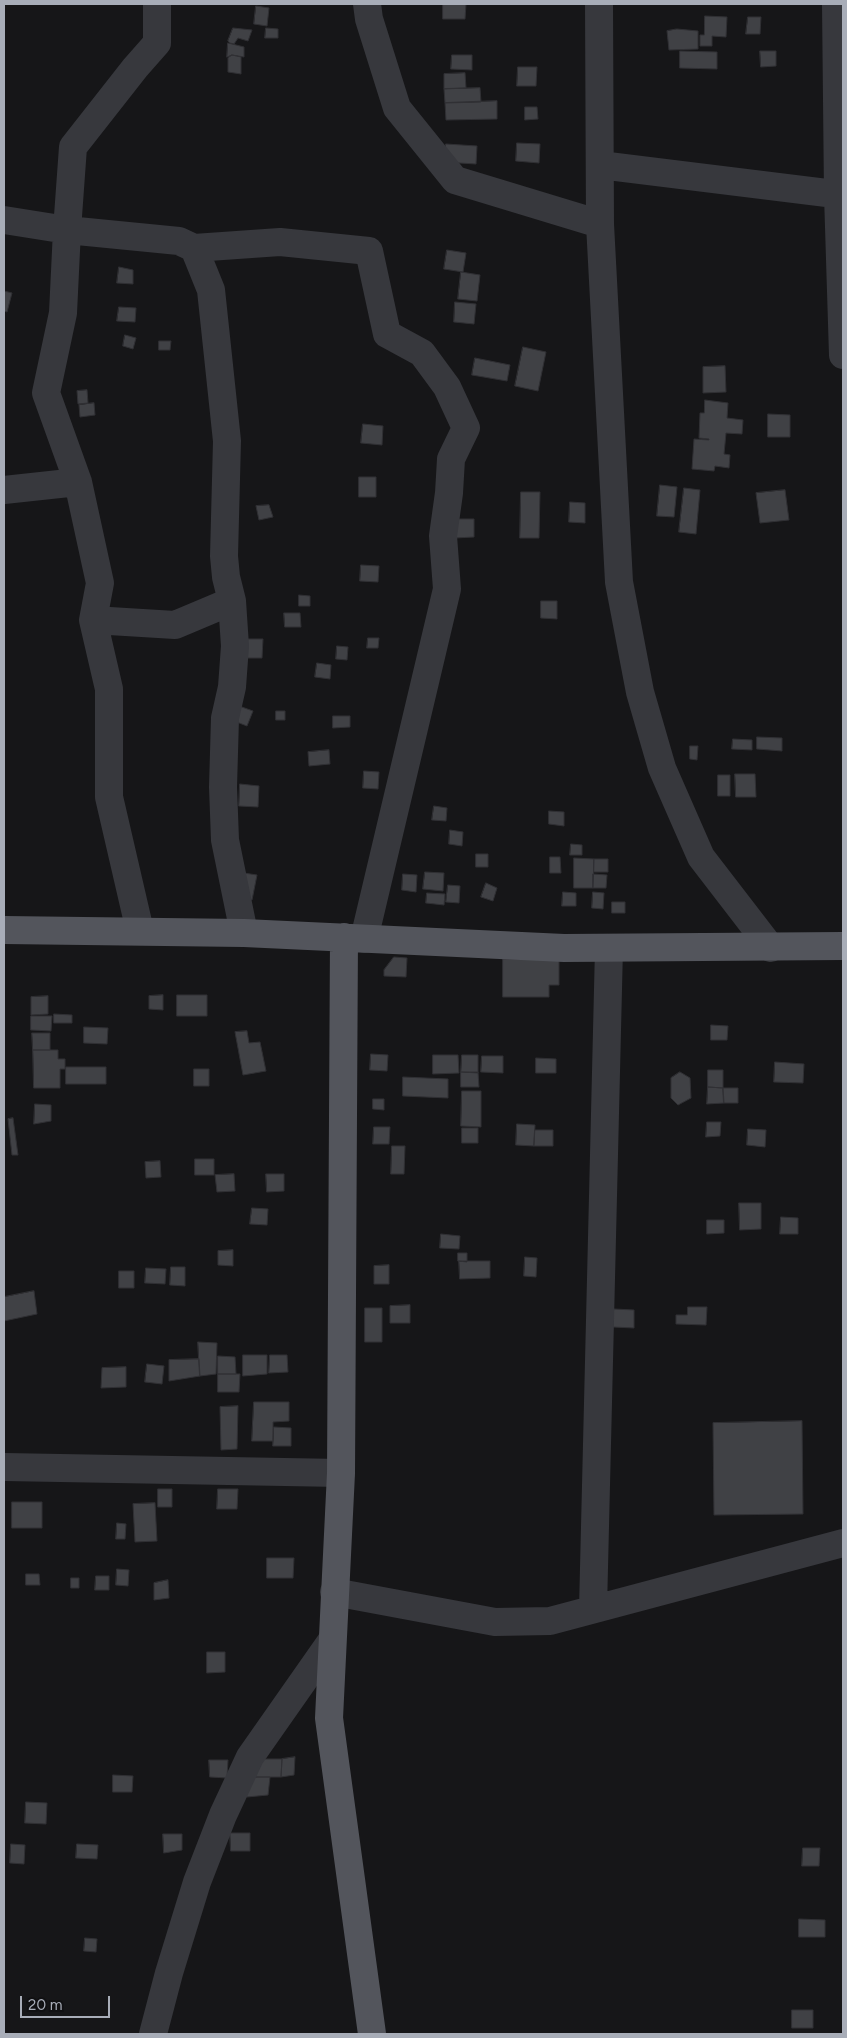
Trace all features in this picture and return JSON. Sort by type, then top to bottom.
[{"type":"main road","points":[[4,930],[244,933],[564,948],[843,946]]},
{"type":"main road","points":[[354,938],[342,1473],[334,1592],[329,1718],[372,2034]]},
{"type":"street","points":[[140,931],[110,797],[109,690],[93,620],[100,583],[78,482],[46,393],[64,313],[73,147],[157,43],[157,4]]},
{"type":"street","points":[[367,4],[369,19],[397,108],[455,180],[600,224]]},
{"type":"street","points":[[599,4],[600,224],[619,582],[640,692],[662,768],[701,857],[771,948]]},
{"type":"street","points":[[836,4],[843,356]]},
{"type":"street","points":[[600,164],[841,195]]},
{"type":"street","points":[[4,220],[67,230],[179,241],[194,248],[280,242],[369,251],[387,334],[422,353],[447,387],[466,428],[450,459],[449,493],[443,536],[447,588],[354,938]]},
{"type":"street","points":[[194,248],[211,290],[228,441],[224,556],[226,578],[232,601],[235,646],[232,687],[225,718],[223,787],[226,840],[244,933]]},
{"type":"street","points":[[4,490],[78,482]]},
{"type":"street","points":[[93,620],[175,625],[232,601]]},
{"type":"street","points":[[593,1609],[609,948]]},
{"type":"street","points":[[4,1467],[342,1473]]},
{"type":"street","points":[[334,1592],[495,1622],[550,1621],[843,1543]]},
{"type":"street","points":[[153,2034],[197,1882],[223,1815],[250,1757],[332,1640]]},
{"type":"building","points":[[443,4],[466,4],[465,19],[443,19]]},
{"type":"building","points":[[256,6],[269,8],[267,26],[254,24]]},
{"type":"building","points":[[705,16],[727,17],[726,37],[712,36],[712,46],[700,46],[700,35],[704,35]]},
{"type":"building","points":[[748,17],[761,17],[760,34],[746,34]]},
{"type":"building","points":[[233,28],[252,30],[248,41],[238,38],[234,44],[230,43],[228,41]]},
{"type":"building","points":[[266,28],[278,29],[278,38],[265,38]]},
{"type":"building","points":[[677,29],[698,31],[698,49],[669,50],[667,31]]},
{"type":"building","points":[[228,43],[244,47],[244,57],[232,55],[227,57]]},
{"type":"building","points":[[680,51],[717,52],[717,69],[680,68]]},
{"type":"building","points":[[760,51],[776,51],[776,66],[761,67]]},
{"type":"building","points":[[232,55],[241,57],[241,74],[228,72],[228,58]]},
{"type":"building","points":[[452,55],[472,55],[472,70],[451,69]]},
{"type":"building","points":[[518,67],[537,67],[536,86],[517,86]]},
{"type":"building","points":[[465,73],[466,88],[444,89],[444,74]]},
{"type":"building","points":[[480,88],[481,102],[445,103],[444,89]]},
{"type":"building","points":[[497,101],[497,119],[446,120],[445,103]]},
{"type":"building","points":[[525,107],[537,107],[538,119],[525,120]]},
{"type":"building","points":[[517,143],[540,144],[539,163],[516,161]]},
{"type":"building","points":[[446,144],[477,146],[476,164],[444,162]]},
{"type":"building","points":[[447,250],[466,253],[463,272],[444,269]]},
{"type":"building","points":[[119,267],[133,270],[133,284],[117,283]]},
{"type":"building","points":[[461,272],[480,275],[477,301],[458,299]]},
{"type":"building","points":[[4,291],[12,293],[7,312],[4,311]]},
{"type":"building","points":[[455,302],[476,304],[474,324],[454,322]]},
{"type":"building","points":[[119,307],[136,308],[135,322],[117,321]]},
{"type":"building","points":[[125,335],[136,338],[133,349],[123,346]]},
{"type":"building","points":[[159,341],[171,341],[170,350],[159,350]]},
{"type":"building","points":[[523,347],[546,352],[538,391],[515,386]]},
{"type":"building","points":[[475,358],[510,365],[507,381],[472,375]]},
{"type":"building","points":[[725,366],[726,392],[703,393],[703,367]]},
{"type":"building","points":[[87,390],[88,403],[78,404],[77,391]]},
{"type":"building","points":[[705,400],[728,403],[727,418],[743,420],[742,434],[726,433],[724,454],[730,455],[729,468],[715,466],[714,471],[692,469],[694,439],[709,440],[699,438],[700,413],[704,413]]},
{"type":"building","points":[[94,403],[95,415],[80,417],[79,405]]},
{"type":"building","points":[[768,414],[790,415],[790,437],[768,437]]},
{"type":"building","points":[[363,424],[383,426],[382,445],[361,443]]},
{"type":"building","points":[[359,477],[376,477],[376,497],[359,497]]},
{"type":"building","points":[[660,485],[677,487],[674,517],[657,516]]},
{"type":"building","points":[[684,488],[700,490],[696,534],[679,532]]},
{"type":"building","points":[[785,490],[789,520],[760,523],[756,493]]},
{"type":"building","points":[[521,492],[540,492],[539,538],[520,538]]},
{"type":"building","points":[[570,502],[585,503],[585,523],[569,522]]},
{"type":"building","points":[[269,505],[273,517],[259,520],[256,506]]},
{"type":"building","points":[[455,519],[474,519],[474,537],[455,538]]},
{"type":"building","points":[[361,565],[379,566],[378,582],[360,581]]},
{"type":"building","points":[[299,595],[310,596],[310,606],[299,606]]},
{"type":"building","points":[[541,601],[557,601],[557,619],[541,618]]},
{"type":"building","points":[[284,613],[300,613],[301,627],[285,627]]},
{"type":"building","points":[[368,638],[379,638],[378,648],[367,648]]},
{"type":"building","points":[[246,639],[263,639],[262,658],[245,658]]},
{"type":"building","points":[[337,646],[348,647],[347,660],[336,659]]},
{"type":"building","points":[[317,663],[331,665],[330,679],[315,677]]},
{"type":"building","points":[[239,706],[253,711],[247,726],[234,721]]},
{"type":"building","points":[[276,711],[285,711],[285,720],[276,720]]},
{"type":"building","points":[[333,716],[350,716],[350,727],[333,728]]},
{"type":"building","points":[[757,737],[782,738],[782,751],[757,749]]},
{"type":"building","points":[[733,739],[752,740],[752,750],[732,749]]},
{"type":"building","points":[[690,746],[698,746],[697,760],[690,759]]},
{"type":"building","points":[[329,750],[330,764],[309,766],[308,752]]},
{"type":"building","points":[[364,771],[379,772],[378,789],[363,788]]},
{"type":"building","points":[[735,774],[755,774],[756,797],[736,797]]},
{"type":"building","points":[[718,775],[730,775],[730,796],[718,796]]},
{"type":"building","points":[[240,784],[259,786],[258,807],[239,806]]},
{"type":"building","points":[[434,806],[447,808],[446,821],[432,820]]},
{"type":"building","points":[[549,811],[564,812],[564,826],[549,824]]},
{"type":"building","points":[[450,830],[463,832],[462,846],[449,844]]},
{"type":"building","points":[[571,844],[582,845],[582,855],[570,855]]},
{"type":"building","points":[[476,854],[488,854],[488,867],[476,867]]},
{"type":"building","points":[[550,857],[560,857],[561,873],[550,873]]},
{"type":"building","points":[[574,858],[594,859],[593,888],[574,888]]},
{"type":"building","points":[[594,859],[608,859],[608,872],[594,872]]},
{"type":"building","points":[[237,872],[257,875],[252,900],[240,898]]},
{"type":"building","points":[[425,872],[444,873],[443,891],[423,889]]},
{"type":"building","points":[[403,874],[417,875],[416,892],[402,890]]},
{"type":"building","points":[[593,874],[607,875],[606,888],[593,888]]},
{"type":"building","points":[[486,883],[497,888],[493,901],[481,897]]},
{"type":"building","points":[[448,885],[460,886],[459,903],[446,902]]},
{"type":"building","points":[[563,892],[576,893],[576,906],[562,906]]},
{"type":"building","points":[[593,892],[604,893],[603,909],[592,908]]},
{"type":"building","points":[[427,893],[445,894],[444,905],[426,903]]},
{"type":"building","points":[[612,902],[625,902],[625,913],[612,913]]},
{"type":"building","points":[[394,957],[407,958],[406,977],[384,976],[384,970]]},
{"type":"building","points":[[503,959],[559,959],[559,985],[549,985],[549,997],[503,997]]},
{"type":"building","points":[[163,995],[163,1010],[149,1009],[149,996]]},
{"type":"building","points":[[177,995],[207,995],[207,1016],[177,1016]]},
{"type":"building","points":[[48,996],[48,1014],[31,1015],[31,997]]},
{"type":"building","points":[[54,1014],[72,1015],[72,1023],[54,1023]]},
{"type":"building","points":[[31,1016],[52,1016],[51,1031],[31,1030]]},
{"type":"building","points":[[711,1025],[728,1026],[727,1040],[711,1040]]},
{"type":"building","points":[[84,1027],[108,1028],[107,1044],[84,1043]]},
{"type":"building","points":[[247,1031],[249,1043],[260,1042],[266,1071],[243,1075],[235,1032]]},
{"type":"building","points":[[32,1033],[50,1033],[50,1050],[33,1050]]},
{"type":"building","points":[[33,1050],[58,1050],[58,1059],[65,1059],[65,1069],[60,1069],[60,1088],[34,1088]]},
{"type":"building","points":[[371,1054],[388,1055],[387,1071],[370,1070]]},
{"type":"building","points":[[433,1055],[458,1055],[459,1073],[433,1074]]},
{"type":"building","points":[[462,1055],[478,1055],[478,1073],[461,1072]]},
{"type":"building","points":[[482,1056],[503,1056],[503,1073],[481,1072]]},
{"type":"building","points":[[536,1058],[556,1059],[556,1073],[536,1073]]},
{"type":"building","points":[[775,1062],[804,1064],[803,1083],[774,1082]]},
{"type":"building","points":[[66,1067],[106,1067],[106,1084],[66,1084]]},
{"type":"building","points":[[194,1069],[209,1069],[209,1086],[194,1086]]},
{"type":"building","points":[[708,1070],[723,1070],[723,1088],[708,1087]]},
{"type":"building","points":[[461,1072],[478,1072],[479,1087],[461,1087]]},
{"type":"building","points":[[680,1072],[690,1078],[691,1098],[678,1105],[671,1098],[671,1078]]},
{"type":"building","points":[[403,1077],[448,1079],[448,1098],[403,1096]]},
{"type":"building","points":[[708,1087],[723,1088],[724,1103],[707,1104]]},
{"type":"building","points":[[723,1088],[738,1088],[738,1103],[724,1103]]},
{"type":"building","points":[[462,1091],[481,1091],[481,1127],[461,1126]]},
{"type":"building","points":[[373,1099],[384,1099],[384,1110],[373,1109]]},
{"type":"building","points":[[35,1104],[51,1105],[51,1121],[34,1124]]},
{"type":"building","points":[[13,1118],[18,1155],[12,1155],[8,1119]]},
{"type":"building","points":[[707,1122],[721,1122],[720,1136],[706,1137]]},
{"type":"building","points":[[517,1124],[535,1125],[534,1146],[516,1145]]},
{"type":"building","points":[[374,1127],[390,1127],[389,1144],[373,1144]]},
{"type":"building","points":[[462,1128],[478,1128],[478,1143],[462,1143]]},
{"type":"building","points":[[748,1129],[766,1130],[765,1147],[747,1145]]},
{"type":"building","points":[[535,1130],[553,1130],[553,1146],[534,1146]]},
{"type":"building","points":[[392,1146],[405,1146],[404,1174],[391,1174]]},
{"type":"building","points":[[195,1159],[214,1159],[214,1175],[195,1175]]},
{"type":"building","points":[[160,1161],[161,1177],[146,1178],[145,1162]]},
{"type":"building","points":[[234,1174],[235,1191],[217,1192],[215,1175]]},
{"type":"building","points":[[266,1174],[284,1174],[284,1191],[267,1192]]},
{"type":"building","points":[[739,1203],[761,1203],[761,1229],[740,1230]]},
{"type":"building","points":[[252,1208],[268,1209],[267,1225],[250,1224]]},
{"type":"building","points":[[781,1217],[798,1218],[798,1234],[780,1234]]},
{"type":"building","points":[[707,1220],[724,1220],[724,1233],[707,1234]]},
{"type":"building","points":[[441,1234],[460,1236],[459,1249],[440,1248]]},
{"type":"building","points":[[233,1250],[233,1266],[218,1265],[218,1251]]},
{"type":"building","points":[[458,1253],[467,1253],[467,1262],[458,1261]]},
{"type":"building","points":[[525,1257],[537,1258],[536,1277],[524,1276]]},
{"type":"building","points":[[459,1261],[490,1261],[490,1278],[460,1279]]},
{"type":"building","points":[[389,1265],[389,1284],[374,1284],[374,1266]]},
{"type":"building","points":[[171,1267],[185,1267],[185,1286],[170,1285]]},
{"type":"building","points":[[146,1268],[166,1269],[165,1284],[145,1283]]},
{"type":"building","points":[[119,1271],[134,1271],[134,1288],[119,1288]]},
{"type":"building","points":[[34,1291],[37,1314],[4,1321],[4,1297]]},
{"type":"building","points":[[410,1305],[410,1323],[390,1323],[390,1306]]},
{"type":"building","points":[[688,1307],[707,1307],[706,1325],[676,1324],[676,1315],[687,1315]]},
{"type":"building","points":[[365,1308],[382,1308],[382,1342],[365,1342]]},
{"type":"building","points":[[614,1309],[634,1310],[634,1328],[613,1327]]},
{"type":"building","points":[[198,1342],[217,1343],[216,1374],[200,1376]]},
{"type":"building","points":[[243,1355],[267,1355],[267,1374],[243,1376]]},
{"type":"building","points":[[270,1355],[287,1355],[288,1372],[269,1373]]},
{"type":"building","points":[[218,1356],[235,1357],[236,1374],[218,1374]]},
{"type":"building","points":[[199,1359],[200,1376],[169,1381],[169,1360]]},
{"type":"building","points":[[147,1364],[164,1366],[162,1384],[145,1382]]},
{"type":"building","points":[[126,1367],[126,1387],[101,1388],[102,1368]]},
{"type":"building","points":[[218,1374],[240,1374],[239,1392],[218,1392]]},
{"type":"building","points":[[254,1402],[289,1402],[289,1421],[273,1422],[273,1441],[252,1441]]},
{"type":"building","points":[[238,1406],[237,1449],[221,1450],[220,1407]]},
{"type":"building","points":[[802,1421],[803,1514],[714,1515],[713,1423]]},
{"type":"building","points":[[274,1427],[291,1428],[291,1446],[273,1446]]},
{"type":"building","points":[[158,1489],[172,1489],[172,1507],[158,1507]]},
{"type":"building","points":[[218,1489],[238,1489],[237,1509],[217,1509]]},
{"type":"building","points":[[12,1502],[42,1502],[42,1528],[12,1528]]},
{"type":"building","points":[[155,1503],[157,1541],[135,1542],[133,1504]]},
{"type":"building","points":[[117,1523],[126,1524],[125,1539],[116,1539]]},
{"type":"building","points":[[267,1558],[294,1558],[293,1578],[267,1578]]},
{"type":"building","points":[[117,1569],[129,1570],[128,1586],[116,1585]]},
{"type":"building","points":[[26,1574],[39,1574],[40,1585],[26,1585]]},
{"type":"building","points":[[96,1576],[109,1576],[109,1590],[95,1590]]},
{"type":"building","points":[[71,1578],[79,1578],[79,1588],[71,1588]]},
{"type":"building","points":[[168,1580],[169,1598],[154,1600],[154,1583]]},
{"type":"building","points":[[207,1652],[225,1652],[225,1672],[207,1673]]},
{"type":"building","points":[[295,1757],[294,1775],[281,1777],[282,1759]]},
{"type":"building","points":[[245,1759],[282,1759],[281,1777],[246,1777]]},
{"type":"building","points":[[209,1760],[228,1760],[227,1778],[210,1777]]},
{"type":"building","points":[[113,1775],[133,1776],[132,1792],[113,1792]]},
{"type":"building","points":[[246,1777],[270,1777],[268,1795],[247,1797]]},
{"type":"building","points":[[26,1802],[47,1803],[46,1824],[25,1823]]},
{"type":"building","points":[[230,1833],[250,1833],[250,1851],[231,1851]]},
{"type":"building","points":[[163,1834],[182,1834],[182,1850],[164,1853]]},
{"type":"building","points":[[11,1844],[25,1845],[24,1864],[10,1863]]},
{"type":"building","points":[[77,1844],[98,1845],[97,1859],[76,1858]]},
{"type":"building","points":[[803,1848],[820,1848],[819,1866],[802,1866]]},
{"type":"building","points":[[799,1919],[825,1920],[825,1937],[799,1937]]},
{"type":"building","points":[[85,1938],[97,1939],[96,1952],[84,1951]]},
{"type":"building","points":[[792,2010],[813,2010],[813,2028],[792,2028]]}]
